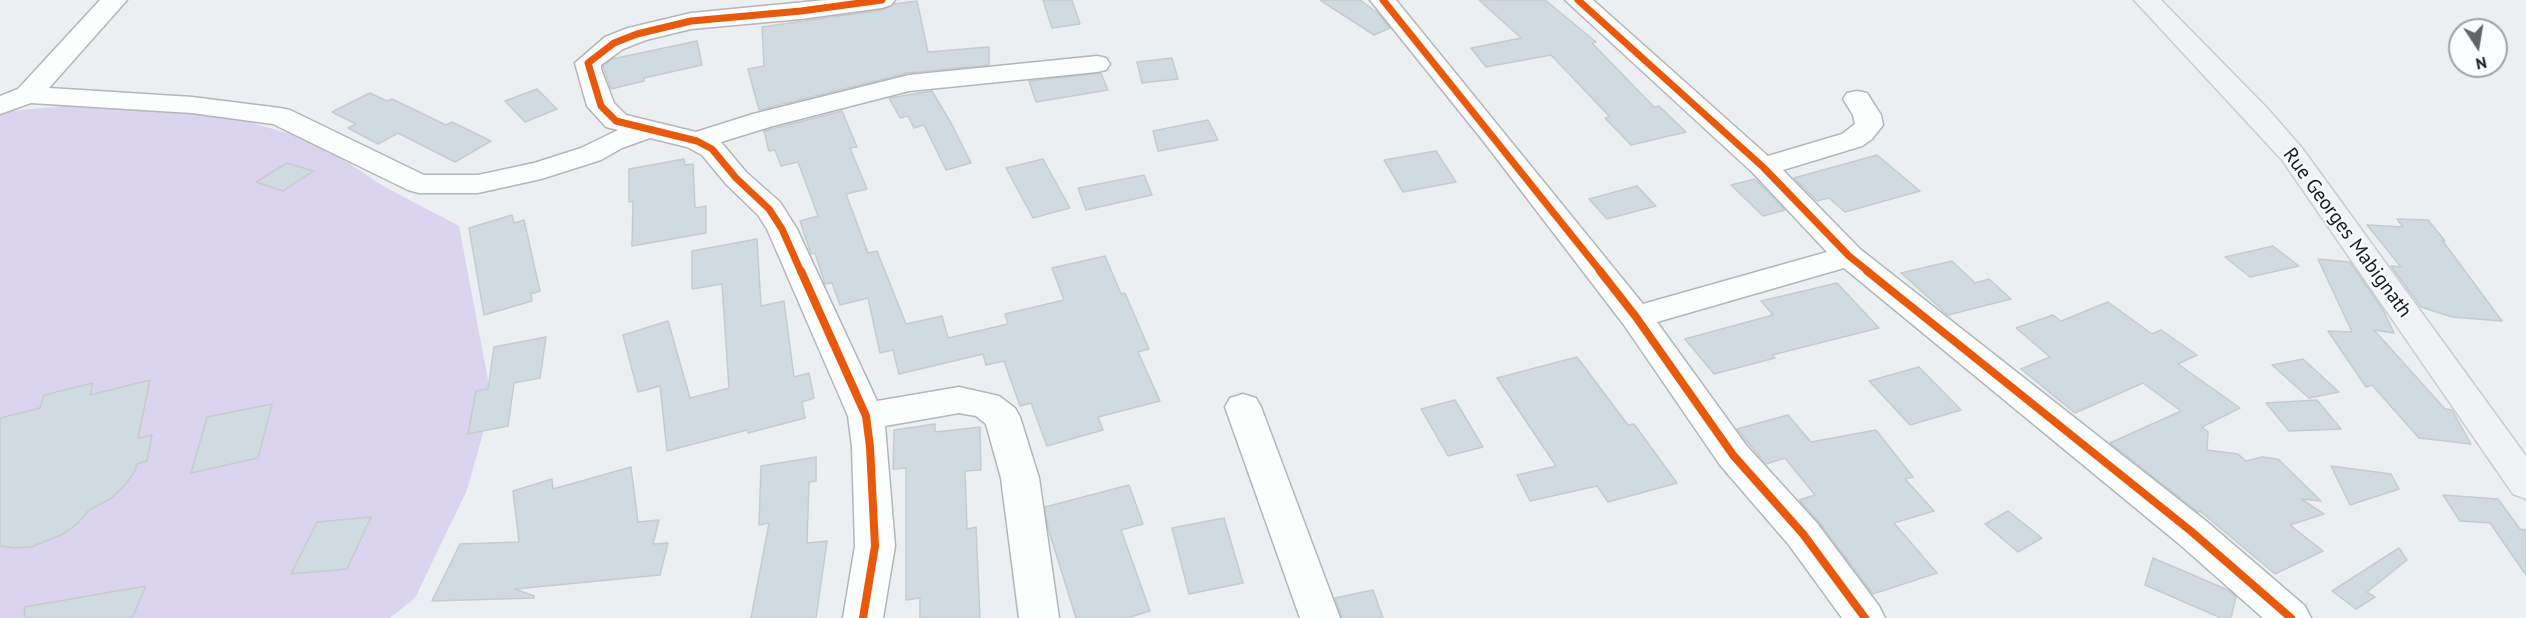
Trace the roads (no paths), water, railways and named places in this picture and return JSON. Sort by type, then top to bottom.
[{"type":"main road","name":"Rue Georges Mabignath","points":[[2147,0],[2257,114],[2292,154],[2526,484]]},
{"type":"street","points":[[28,95],[114,0]]},
{"type":"street","points":[[863,618],[875,546],[870,447],[866,416],[782,229],[769,209],[736,178],[712,149],[697,141],[616,122],[600,106],[588,63],[614,43],[637,34],[691,21],[882,0]]},
{"type":"street","points":[[1383,0],[1494,136],[1636,317],[1733,455],[1803,534],[1865,618]]},
{"type":"street","points":[[1578,0],[1763,167],[1849,256],[2183,525],[2291,618]]},
{"type":"street","points":[[697,141],[754,122],[909,83],[1097,64]]},
{"type":"street","points":[[0,106],[28,95],[192,105],[280,116],[419,184],[478,184],[541,171],[591,154],[612,142],[645,130]]},
{"type":"street","points":[[1763,167],[1852,140],[1862,133],[1869,124],[1867,115],[1857,99]]},
{"type":"street","points":[[1636,317],[1849,256]]},
{"type":"street","points":[[866,416],[959,400],[986,405],[1002,417],[1020,478],[1039,618]]},
{"type":"street","points":[[1243,407],[1320,618]]}]
